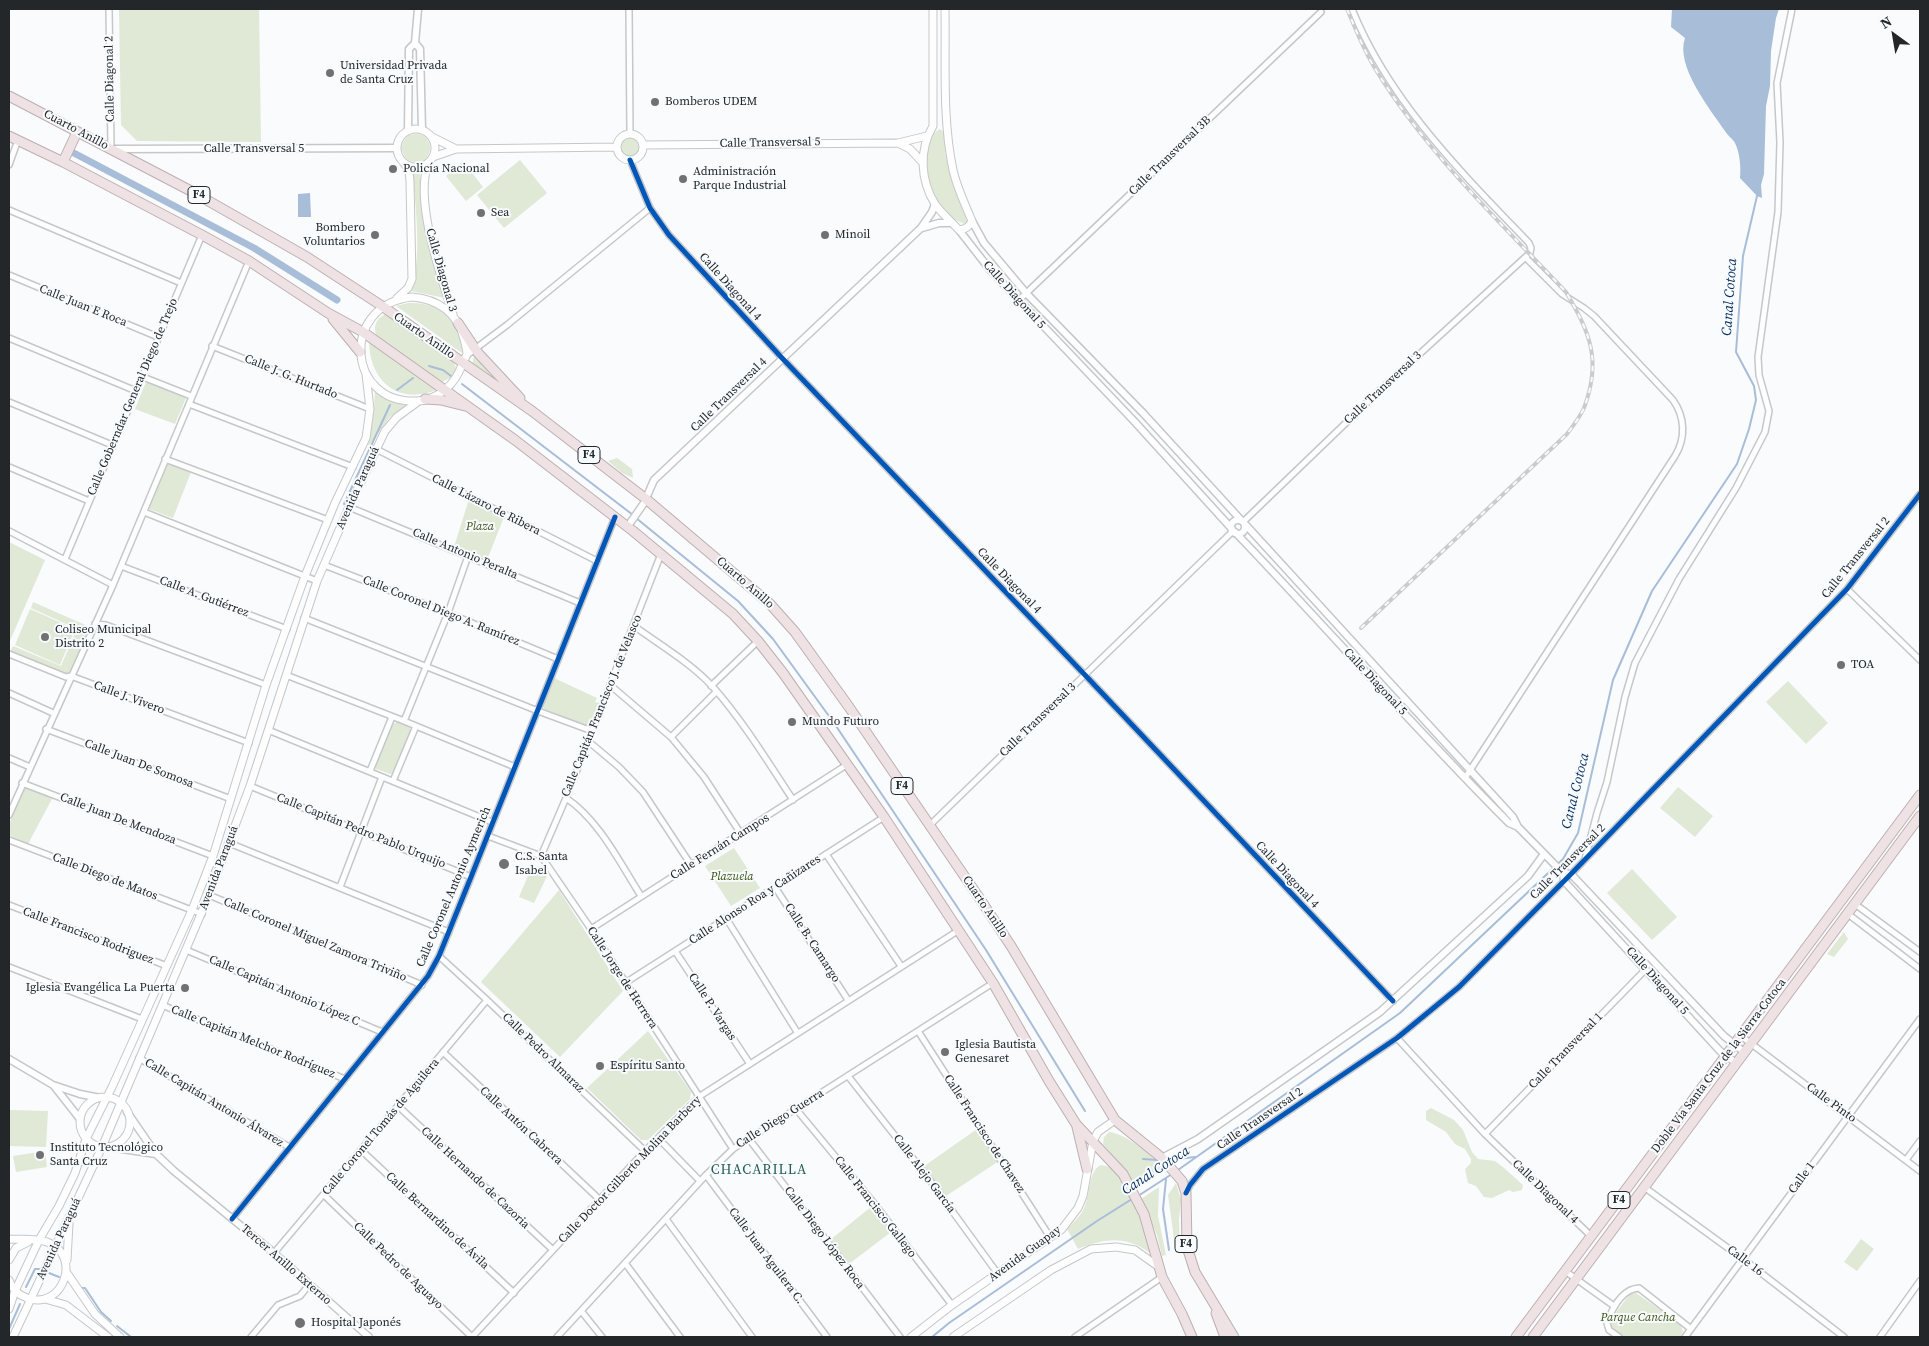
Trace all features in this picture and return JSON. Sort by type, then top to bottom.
[{"type":"highway","name":"Cuarto Anillo","points":[[9,96],[111,149],[307,257],[465,359],[646,499],[770,604],[795,632],[849,707],[1011,946],[1115,1120],[1162,1158],[1182,1181],[1186,1193],[1187,1247],[1195,1272],[1234,1337]]},
{"type":"highway","points":[[65,158],[78,132]]},
{"type":"highway","name":"F4","points":[[9,136],[65,158],[249,262],[328,313],[363,332],[470,407],[615,516],[733,614],[758,641],[783,673],[884,817],[993,983],[1076,1124],[1123,1174],[1150,1230],[1162,1277],[1192,1337]]},
{"type":"highway","points":[[328,313],[360,352]]},
{"type":"highway","points":[[456,321],[476,350],[532,411]]},
{"type":"highway","points":[[422,400],[441,400],[470,407]]},
{"type":"highway","name":"Doble Vía Santa Cruz de la Sierra-Cotoca","points":[[1516,1337],[1920,794]]},
{"type":"highway","name":"Doble Vía Santa Cruz de la Sierra-Cotoca","points":[[1644,1187],[1920,816]]},
{"type":"highway","points":[[1076,1124],[1088,1169]]},
{"type":"highway","name":"F4","points":[[1533,1337],[1644,1187]]},
{"type":"highway","points":[[1211,1301],[1225,1337]]},
{"type":"highway","points":[[1182,1314],[1198,1337]]},
{"type":"main road","points":[[933,9],[933,126],[942,125],[948,130]]},
{"type":"main road","name":"Calle Diagonal 5","points":[[945,9],[946,99],[953,172],[972,221]]},
{"type":"main road","name":"Calle Diagonal 5","points":[[933,126],[927,136],[923,163],[928,190],[935,204],[958,230]]},
{"type":"main road","points":[[456,149],[422,130],[408,131],[400,138],[397,148],[400,158],[404,163],[417,167],[456,149],[616,146]]},
{"type":"main road","points":[[630,133],[640,138],[643,145],[641,154],[635,159],[630,160],[622,158],[616,146],[619,139],[630,133]]},
{"type":"main road","name":"Calle Transversal 5","points":[[643,145],[898,143],[927,136]]},
{"type":"main road","points":[[432,137],[436,146],[432,159]]},
{"type":"main road","points":[[898,143],[910,149],[923,163]]},
{"type":"main road","name":"Calle Diagonal 3","points":[[432,159],[424,179],[428,222],[438,266],[456,321],[462,332],[465,359]]},
{"type":"main road","name":"Calle Diagonal 3","points":[[394,300],[406,291],[412,279],[410,181],[404,163]]},
{"type":"main road","points":[[958,230],[964,230],[972,221]]},
{"type":"main road","points":[[360,352],[363,332],[371,318],[382,306],[394,300],[412,297],[430,300],[446,309],[456,321]]},
{"type":"main road","name":"Avenida Paraguá","points":[[9,1310],[15,1291],[39,1240],[59,1206],[75,1173],[86,1139],[103,1098],[167,966],[213,856],[266,685],[305,576],[328,520],[366,438],[370,409],[366,374],[360,352]]},
{"type":"main road","points":[[445,390],[456,378],[465,359]]},
{"type":"main road","points":[[366,374],[375,386],[388,396],[403,401],[422,400]]},
{"type":"main road","name":"Avenida Paraguá","points":[[13,1337],[70,1215],[105,1147],[139,1058],[202,914],[250,786],[317,581],[349,506],[385,431],[397,417],[422,400],[445,390]]},
{"type":"main road","points":[[103,1098],[121,1104],[127,1112],[130,1124],[125,1136],[120,1141],[105,1147],[90,1143],[81,1130],[80,1119],[83,1109],[90,1102],[103,1098]]},
{"type":"main road","points":[[1093,1141],[1098,1132],[1115,1120]]},
{"type":"main road","name":"Avenida Guapay","points":[[911,1337],[952,1305],[1062,1229],[1078,1208],[1086,1183],[1093,1141]]},
{"type":"main road","points":[[45,1299],[60,1290],[67,1269],[70,1215]]},
{"type":"main road","points":[[9,1260],[16,1248],[44,1231]]},
{"type":"main road","points":[[9,1239],[39,1240],[55,1246],[61,1251],[67,1269],[95,1314],[120,1337]]},
{"type":"main road","points":[[952,1337],[963,1334],[1051,1270],[1091,1249],[1116,1246],[1135,1250],[1159,1267]]},
{"type":"main road","points":[[9,1280],[15,1291],[30,1300],[45,1299],[66,1305],[108,1337]]},
{"type":"street","name":"Calle Diagonal 2","points":[[109,9],[111,149]]},
{"type":"street","points":[[408,131],[409,49],[415,43],[418,9]]},
{"type":"street","points":[[629,9],[630,133]]},
{"type":"street","points":[[1352,9],[1374,57],[1388,80],[1430,137],[1529,243],[1531,248],[1526,258],[1562,294],[1594,316],[1673,400],[1680,410],[1683,438],[1681,446],[1465,778]]},
{"type":"street","points":[[1585,859],[1607,782],[1625,697],[1635,663],[1665,603],[1736,488],[1765,432],[1769,411],[1759,375],[1758,357],[1778,212],[1780,142],[1778,83],[1792,9]]},
{"type":"street","name":"Calle Transversal 3B","points":[[1018,301],[1321,12]]},
{"type":"street","points":[[934,32],[945,32]]},
{"type":"street","points":[[415,43],[420,49],[422,130]]},
{"type":"street","points":[[408,74],[420,74]]},
{"type":"street","points":[[9,165],[18,140]]},
{"type":"street","name":"Calle Transversal 5","points":[[111,149],[397,148]]},
{"type":"street","name":"Calle Diagonal 4","points":[[630,160],[650,208],[670,235],[782,358],[1393,1001]]},
{"type":"street","name":"Calle Transversal 4","points":[[628,526],[646,499],[654,480],[921,228],[935,204]]},
{"type":"street","points":[[465,359],[650,208]]},
{"type":"street","points":[[9,210],[181,283]]},
{"type":"street","name":"Calle Diagonal 5","points":[[972,221],[984,243],[1026,293],[1143,413],[1393,688],[1514,817],[1518,827],[1562,872]]},
{"type":"street","points":[[921,228],[939,223],[952,223]]},
{"type":"street","name":"Calle Diagonal 5","points":[[958,230],[1018,301],[1134,421],[1233,531],[1417,728],[1509,823],[1518,827]]},
{"type":"street","name":"Calle Goberndar General Diego de Trejo","points":[[65,559],[202,235]]},
{"type":"street","points":[[974,249],[975,245],[980,242],[984,243]]},
{"type":"street","name":"Calle Transversal 3","points":[[1243,522],[1378,392],[1526,258]]},
{"type":"street","points":[[9,814],[121,566],[212,346],[249,262]]},
{"type":"street","name":"Calle Juan E Roca","points":[[9,275],[158,337]]},
{"type":"street","points":[[9,338],[136,391]]},
{"type":"street","name":"Calle J. G. Hurtado","points":[[212,346],[370,409]]},
{"type":"street","points":[[1072,358],[1080,350]]},
{"type":"street","points":[[143,376],[191,396]]},
{"type":"street","points":[[9,402],[112,446]]},
{"type":"street","points":[[188,404],[353,467]]},
{"type":"street","name":"Calle Lázaro de Ribera","points":[[376,449],[597,561]]},
{"type":"street","points":[[166,459],[328,520]]},
{"type":"street","points":[[9,467],[90,501]]},
{"type":"street","name":"Calle Transversal 2","points":[[1186,1193],[1203,1169],[1398,1038],[1458,987],[1571,874],[1847,589],[1920,494]]},
{"type":"street","name":"Calle Antonio Peralta","points":[[349,506],[580,603]]},
{"type":"street","points":[[144,512],[317,581]]},
{"type":"street","name":"Calle Coronel Antonio Aymerich","points":[[232,1219],[422,985],[439,956],[615,516]]},
{"type":"street","points":[[1234,521],[1243,522],[1243,531],[1233,531],[1232,524],[1234,521]]},
{"type":"street","points":[[9,531],[112,585]]},
{"type":"street","name":"Calle Transversal 3","points":[[929,826],[1233,531]]},
{"type":"street","name":"Calle Capitán Francisco J. de Velasco","points":[[541,856],[566,798],[661,554]]},
{"type":"street","points":[[404,721],[448,613],[468,556]]},
{"type":"street","name":"Calle Coronel Diego A. Ramírez","points":[[324,565],[558,658]]},
{"type":"street","name":"Calle A. Gutiérrez","points":[[121,566],[287,629]]},
{"type":"street","points":[[1847,589],[1920,660]]},
{"type":"street","points":[[304,618],[592,731]]},
{"type":"street","points":[[95,624],[106,625],[266,685]]},
{"type":"street","points":[[634,626],[675,655],[711,686],[754,743],[793,800]]},
{"type":"street","points":[[711,686],[758,641]]},
{"type":"street","name":"Calle J. Vivero","points":[[9,654],[66,677],[71,676],[249,742]]},
{"type":"street","points":[[286,675],[515,767]]},
{"type":"street","points":[[610,685],[671,736],[704,777],[740,834]]},
{"type":"street","points":[[1386,694],[1393,688]]},
{"type":"street","points":[[671,736],[716,692]]},
{"type":"street","points":[[9,693],[53,714]]},
{"type":"street","points":[[370,771],[392,717]]},
{"type":"street","points":[[1417,728],[1424,721]]},
{"type":"street","points":[[393,781],[416,726]]},
{"type":"street","name":"Calle Juan De Somosa","points":[[46,729],[232,799]]},
{"type":"street","points":[[268,730],[492,822]]},
{"type":"street","points":[[588,741],[619,767],[643,792],[691,864]]},
{"type":"street","points":[[9,758],[30,767]]},
{"type":"street","name":"Calle Fernán Campos","points":[[591,929],[848,764]]},
{"type":"street","points":[[340,887],[382,777]]},
{"type":"street","name":"Calle Juan De Mendoza","points":[[22,783],[213,856]]},
{"type":"street","name":"Calle Capitán Pedro Pablo Urquijo","points":[[250,786],[471,877]]},
{"type":"street","points":[[566,798],[578,806],[594,825],[641,896]]},
{"type":"street","name":"Calle Alonso Roa y Cañizares","points":[[625,983],[884,817]]},
{"type":"street","points":[[488,836],[541,856]]},
{"type":"street","name":"Calle Diego de Matos","points":[[9,840],[202,914]]},
{"type":"street","points":[[229,843],[449,932]]},
{"type":"street","points":[[826,854],[900,966]]},
{"type":"street","name":"Calle Transversal 2","points":[[1162,1158],[1203,1136],[1380,1012],[1528,876],[1544,854]]},
{"type":"street","name":"Calle Jorge de Herrera","points":[[541,856],[591,929],[733,1149]]},
{"type":"street","points":[[1564,881],[1562,872],[1571,874]]},
{"type":"street","name":"Calle Diagonal 5","points":[[1571,874],[1734,1045],[1747,1048]]},
{"type":"street","name":"Calle Diagonal 5","points":[[1564,881],[1726,1056],[1736,1063]]},
{"type":"street","name":"Calle B. Camargo","points":[[775,887],[848,1000]]},
{"type":"street","name":"Calle Coronel Miguel Zamora Triviño","points":[[209,895],[422,985]]},
{"type":"street","points":[[1855,904],[1920,952]]},
{"type":"street","name":"Calle Francisco Rodriguez","points":[[9,905],[167,966]]},
{"type":"street","points":[[1848,914],[1920,969]]},
{"type":"street","points":[[726,918],[797,1032]]},
{"type":"street","name":"Calle Doctor Gilberto Molina Barbery","points":[[472,1337],[599,1199],[700,1096],[797,1032],[959,930]]},
{"type":"street","name":"Calle Capitán Antonio López C","points":[[186,950],[382,1032]]},
{"type":"street","name":"Calle P. Vargas","points":[[675,951],[750,1064]]},
{"type":"street","name":"Calle Pedro Almaraz","points":[[439,956],[645,1151]]},
{"type":"street","points":[[9,967],[142,1019]]},
{"type":"street","name":"Calle Transversal 1","points":[[1486,1134],[1646,969]]},
{"type":"street","name":"Calle Diego Guerra","points":[[557,1337],[706,1175],[733,1149],[993,983]]},
{"type":"street","name":"Calle Coronel Tomás de Aguilera","points":[[274,1253],[487,1000]]},
{"type":"street","name":"Calle Capitán Melchor Rodríguez","points":[[162,1004],[345,1079]]},
{"type":"street","name":"Calle 1","points":[[1685,1337],[1920,1019]]},
{"type":"street","name":"Calle Francisco de Chavez","points":[[918,1031],[1050,1238]]},
{"type":"street","name":"Calle Pinto","points":[[1741,1036],[1747,1048],[1848,1116],[1920,1171]]},
{"type":"street","name":"Calle Diagonal 4","points":[[1398,1038],[1486,1134],[1591,1236]]},
{"type":"street","name":"Calle Antón Cabrera","points":[[443,1052],[599,1199]]},
{"type":"street","name":"Calle Capitán Antonio Álvarez","points":[[139,1058],[289,1147]]},
{"type":"street","points":[[9,1059],[53,1085],[80,1094],[103,1098]]},
{"type":"street","name":"Calle Alejo García","points":[[848,1076],[920,1168],[998,1274]]},
{"type":"street","points":[[53,1085],[80,1119]]},
{"type":"street","name":"Calle Hernando de Cazoria","points":[[398,1106],[553,1250]]},
{"type":"street","name":"Calle Francisco Gallego","points":[[796,1109],[873,1202],[952,1305]]},
{"type":"street","name":"Tercer Anillo Externo","points":[[127,1112],[156,1154],[174,1171],[274,1253],[370,1337]]},
{"type":"street","points":[[658,1138],[700,1182]]},
{"type":"street","name":"Calle Diego López Roca","points":[[749,1138],[900,1337]]},
{"type":"street","points":[[1906,1160],[1920,1141]]},
{"type":"street","points":[[105,1147],[156,1154]]},
{"type":"street","name":"Calle Bernardino de Ávila","points":[[361,1150],[514,1293]]},
{"type":"street","name":"Calle Juan Aguilera C.","points":[[706,1175],[827,1337]]},
{"type":"street","name":"Calle 16","points":[[1644,1187],[1743,1259],[1844,1337]]},
{"type":"street","name":"Calle Pedro de Aguayo","points":[[324,1195],[472,1337]]},
{"type":"street","points":[[666,1220],[752,1337]]},
{"type":"street","points":[[625,1263],[680,1337]]},
{"type":"street","points":[[1566,1271],[1614,1306]]},
{"type":"street","points":[[1075,1337],[1162,1277]]},
{"type":"street","points":[[1880,1337],[1920,1283]]},
{"type":"street","points":[[252,1337],[278,1305],[300,1296],[309,1285]]},
{"type":"street","points":[[1619,1337],[1609,1330],[1607,1322],[1614,1306],[1633,1288],[1638,1288],[1691,1329]]},
{"type":"street","points":[[582,1312],[602,1337]]},
{"type":"green space","points":[[119,9],[259,9],[261,142],[137,141],[121,125]]},
{"type":"green space","points":[[940,129],[945,133],[945,153],[957,194],[968,221],[964,224],[946,211],[933,192],[929,181],[927,170],[928,147],[935,132]]},
{"type":"green space","points":[[416,134],[426,138],[430,148],[426,158],[416,162],[406,158],[402,148],[406,138]]},
{"type":"green space","points":[[629,137],[636,140],[639,147],[636,154],[629,157],[622,154],[619,147],[622,140]]},
{"type":"green space","points":[[520,160],[547,193],[504,228],[477,195]]},
{"type":"green space","points":[[463,161],[483,187],[466,201],[446,176]]},
{"type":"green space","points":[[412,171],[420,172],[426,237],[434,268],[445,298],[411,291],[417,248]]},
{"type":"green space","points":[[408,303],[430,305],[447,314],[458,330],[462,353],[396,306]]},
{"type":"green space","points":[[388,313],[453,360],[456,368],[452,377],[442,382],[377,337],[375,326],[378,319]]},
{"type":"green space","points":[[369,342],[439,389],[425,394],[412,395],[390,387],[381,379],[375,369]]},
{"type":"green space","points":[[475,354],[506,389],[472,364]]},
{"type":"green space","points":[[146,382],[186,398],[175,424],[135,409]]},
{"type":"green space","points":[[375,389],[389,399],[407,406],[390,417],[368,447],[374,410]]},
{"type":"green space","points":[[617,458],[632,469],[633,478],[622,473],[608,461]]},
{"type":"green space","points":[[168,463],[191,472],[173,518],[149,509]]},
{"type":"green space","name":"Plaza","points":[[469,499],[504,517],[487,560],[454,547]]},
{"type":"green space","points":[[9,542],[45,560],[9,643]]},
{"type":"green space","points":[[33,602],[90,627],[69,673],[63,673],[10,652],[13,646],[61,666],[77,629],[31,608]]},
{"type":"green space","name":"Coliseo Municipal Distrito 2","points":[[30,609],[75,629],[60,665],[15,645]]},
{"type":"green space","points":[[554,678],[597,698],[595,702],[599,703],[591,724],[587,726],[544,709],[543,705]]},
{"type":"green space","points":[[1788,681],[1828,723],[1806,744],[1766,702]]},
{"type":"green space","points":[[397,722],[408,726],[411,730],[394,773],[390,774],[376,769],[375,766],[391,725]]},
{"type":"green space","points":[[31,787],[53,797],[28,844],[9,835],[9,824],[24,790]]},
{"type":"green space","points":[[1678,787],[1713,816],[1695,837],[1660,808]]},
{"type":"green space","name":"Plazuela","points":[[734,848],[760,888],[731,906],[705,866]]},
{"type":"green space","points":[[1632,869],[1677,917],[1652,940],[1607,893]]},
{"type":"green space","points":[[530,871],[548,874],[534,903],[519,897]]},
{"type":"green space","points":[[559,890],[623,991],[560,1057],[481,982]]},
{"type":"green space","points":[[1844,932],[1848,939],[1834,957],[1827,954]]},
{"type":"green space","points":[[648,1031],[691,1092],[690,1099],[648,1140],[641,1140],[587,1088]]},
{"type":"green space","points":[[1431,1108],[1454,1120],[1463,1130],[1472,1152],[1478,1159],[1495,1161],[1523,1185],[1522,1190],[1513,1192],[1509,1190],[1492,1198],[1484,1197],[1476,1186],[1468,1183],[1465,1169],[1471,1163],[1471,1159],[1465,1149],[1455,1144],[1446,1132],[1426,1120],[1426,1111]]},
{"type":"green space","points":[[9,1110],[48,1111],[46,1147],[9,1146]]},
{"type":"green space","points":[[977,1129],[999,1161],[946,1196],[923,1167]]},
{"type":"green space","points":[[1109,1132],[1131,1141],[1165,1169],[1135,1186],[1125,1170],[1103,1144],[1104,1137]]},
{"type":"green space","points":[[45,1151],[47,1167],[16,1172],[13,1156]]},
{"type":"green space","points":[[1101,1165],[1115,1170],[1129,1193],[1143,1224],[1151,1254],[1133,1244],[1116,1240],[1097,1242],[1078,1249],[1067,1229],[1083,1211],[1091,1178]]},
{"type":"green space","points":[[1176,1183],[1181,1200],[1179,1219],[1180,1252],[1176,1253],[1168,1195]]},
{"type":"green space","points":[[1159,1187],[1158,1216],[1166,1255],[1162,1256],[1157,1235],[1141,1199]]},
{"type":"green space","points":[[871,1207],[891,1232],[849,1264],[830,1240]]},
{"type":"green space","points":[[1861,1239],[1874,1249],[1857,1271],[1844,1262]]},
{"type":"green space","name":"Parque Cancha","points":[[1636,1293],[1680,1324],[1683,1331],[1680,1337],[1624,1337],[1611,1327],[1611,1319],[1630,1294]]},
{"type":"water","points":[[1672,9],[1779,9],[1771,51],[1770,86],[1766,106],[1764,174],[1761,185],[1762,198],[1757,196],[1740,178],[1740,160],[1735,143],[1703,99],[1689,74],[1683,49],[1685,38],[1671,27]]},
{"type":"water","points":[[310,193],[311,217],[298,217],[298,194]]},
{"type":"waterway","points":[[72,152],[254,248],[337,300]]},
{"type":"waterway","name":"Canal Cotoca","points":[[1178,1170],[1400,1013],[1563,859],[1578,833],[1613,680],[1652,591],[1737,464],[1749,429],[1756,400],[1754,386],[1736,352],[1743,256],[1757,196]]},
{"type":"waterway","points":[[429,366],[443,370],[451,376]]},
{"type":"waterway","points":[[397,390],[413,378]]},
{"type":"waterway","points":[[462,384],[633,515]]},
{"type":"waterway","points":[[344,504],[390,405]]},
{"type":"waterway","points":[[636,518],[738,601],[773,639],[834,723],[986,950],[1085,1111]]},
{"type":"waterway","points":[[1168,1160],[1195,1157]]},
{"type":"waterway","points":[[1143,1159],[1158,1160]]},
{"type":"waterway","name":"Canal Cotoca","points":[[1138,1196],[1172,1174]]},
{"type":"waterway","points":[[1166,1179],[1163,1209],[1169,1250]]},
{"type":"waterway","name":"Canal Cotoca","points":[[932,1337],[949,1323],[1132,1199]]},
{"type":"waterway","points":[[26,1287],[35,1269],[40,1269]]},
{"type":"waterway","points":[[49,1273],[59,1277]]},
{"type":"waterway","points":[[82,1288],[85,1288],[101,1312],[111,1321]]},
{"type":"waterway","points":[[9,1329],[20,1304]]},
{"type":"waterway","points":[[117,1326],[131,1337]]},
{"type":"railway","points":[[1347,9],[1372,63],[1418,129],[1490,213],[1566,292],[1587,334],[1593,361],[1589,391],[1584,408],[1567,434],[1361,628]]},
{"type":"cycle path","points":[[630,160],[650,208],[669,235],[782,358],[1393,1001]]},
{"type":"cycle path","points":[[1186,1193],[1203,1169],[1397,1038],[1459,987],[1847,589],[1920,494]]},
{"type":"cycle path","points":[[232,1219],[428,976],[439,956],[615,517]]},
{"type":"place","name":"Universidad Privada de Santa Cruz","points":[[330,73]]},
{"type":"place","name":"Bomberos UDEM","points":[[655,102]]},
{"type":"place","name":"Policía Nacional","points":[[393,169]]},
{"type":"place","name":"Administración Parque Industrial","points":[[683,179]]},
{"type":"place","name":"Sea","points":[[481,213]]},
{"type":"place","name":"Bombero Voluntarios","points":[[375,235]]},
{"type":"place","name":"Minoil","points":[[825,235]]},
{"type":"place","name":"Coliseo Municipal Distrito 2","points":[[45,637]]},
{"type":"place","name":"TOA","points":[[1841,665]]},
{"type":"place","name":"Mundo Futuro","points":[[792,722]]},
{"type":"place","name":"C.S. Santa Isabel","points":[[504,864]]},
{"type":"place","name":"Iglesia Evangélica La Puerta","points":[[185,988]]},
{"type":"place","name":"Iglesia Bautista Genesaret","points":[[945,1052]]},
{"type":"place","name":"Espíritu Santo","points":[[600,1066]]},
{"type":"place","name":"Instituto Tecnológico Santa Cruz","points":[[40,1155]]},
{"type":"place","name":"Hospital Japonés","points":[[300,1323]]},
{"type":"district","name":"CHACARILLA","points":[[759,1170]]}]
